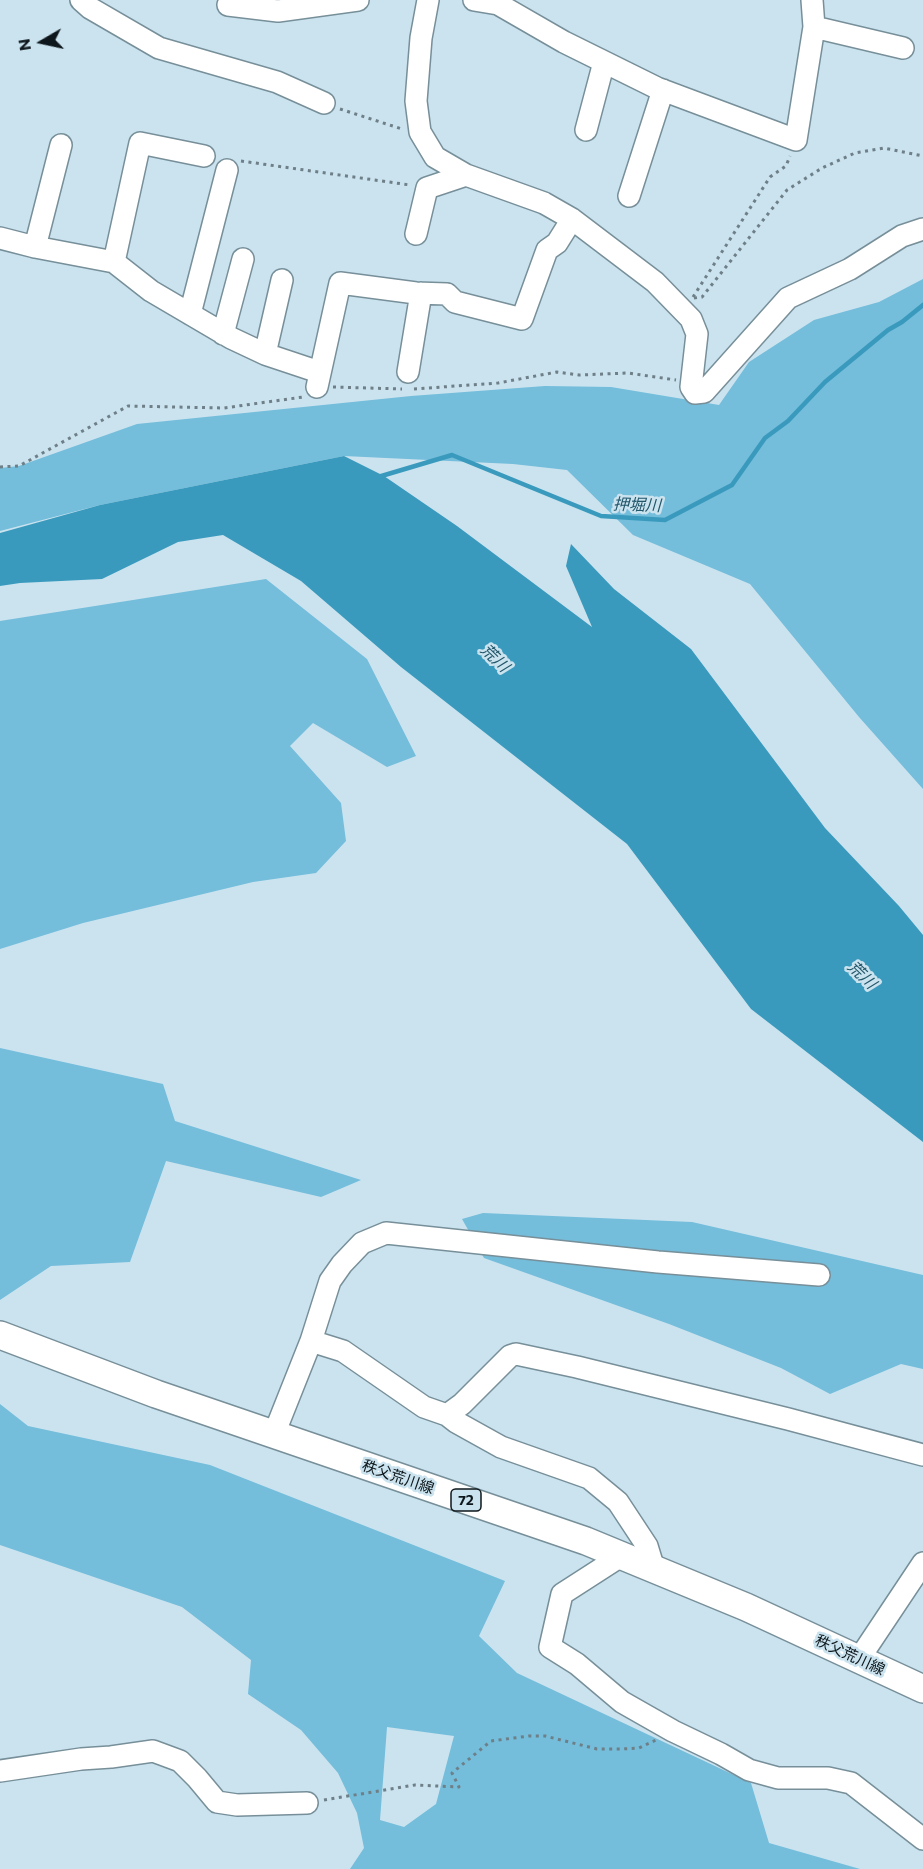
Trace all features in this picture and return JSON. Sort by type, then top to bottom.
[{"type":"main road","name":"秩父荒川線","points":[[0,1335],[156,1394],[586,1541],[746,1607],[923,1689]]},
{"type":"street","points":[[81,0],[90,8],[159,48],[277,82],[324,103]]},
{"type":"street","points":[[228,5],[278,11],[358,0]]},
{"type":"street","points":[[428,0],[421,38],[416,101],[420,132],[435,157],[466,175],[544,203],[572,219],[688,305],[697,334],[691,387],[695,393],[704,392],[788,298],[850,269],[902,236],[923,229]]},
{"type":"street","points":[[474,0],[498,4],[564,42],[663,90],[796,140],[814,27],[812,0]]},
{"type":"street","points":[[814,27],[903,48]]},
{"type":"street","points":[[586,129],[604,62]]},
{"type":"street","points":[[629,196],[663,90]]},
{"type":"street","points":[[114,262],[140,143],[204,156]]},
{"type":"street","points":[[35,247],[61,145]]},
{"type":"street","points":[[190,314],[232,165]]},
{"type":"street","points":[[416,234],[427,188],[466,175]]},
{"type":"street","points":[[0,238],[114,262],[151,291],[223,334],[318,379],[340,283],[447,294],[455,302],[522,319],[546,250],[557,243],[572,219]]},
{"type":"street","points":[[223,334],[243,259]]},
{"type":"street","points":[[265,354],[282,279]]},
{"type":"street","points":[[408,372],[421,293]]},
{"type":"street","points":[[274,1434],[311,1341],[330,1281],[362,1243],[386,1233],[658,1262],[819,1275]]},
{"type":"street","points":[[311,1341],[344,1351],[424,1407],[447,1415],[501,1447],[589,1478],[618,1502],[647,1546],[654,1569]]},
{"type":"street","points":[[447,1415],[462,1404],[510,1356],[516,1354],[788,1419],[923,1455]]},
{"type":"street","points":[[621,1556],[561,1594],[550,1647],[577,1664],[622,1702],[673,1731],[749,1770],[778,1778],[828,1778],[852,1783],[923,1839]]},
{"type":"street","points":[[859,1659],[923,1563]]},
{"type":"street","points":[[0,1771],[153,1751],[180,1761],[217,1802],[237,1805],[307,1803]]},
{"type":"path","points":[[324,103],[406,130],[420,132]]},
{"type":"path","points":[[688,305],[770,177],[786,166],[796,140]]},
{"type":"path","points":[[688,305],[702,297],[787,190],[822,168],[855,153],[884,148],[923,156]]},
{"type":"path","points":[[232,165],[427,188]]},
{"type":"path","points":[[0,467],[19,466],[128,406],[224,408],[302,398],[318,379],[418,389],[498,383],[557,372],[579,375],[628,373],[680,381],[691,387]]},
{"type":"path","points":[[307,1803],[415,1785],[459,1787],[452,1773],[491,1741],[545,1736],[597,1749],[622,1749],[639,1748],[673,1731]]},
{"type":"shaded area","points":[[923,279],[923,789],[859,717],[750,584],[633,535],[567,470],[513,464],[344,456],[100,505],[0,531],[0,468],[19,466],[137,424],[411,396],[545,386],[611,387],[719,405],[749,362],[814,320],[879,302]]},
{"type":"shaded area","points":[[266,579],[367,659],[416,756],[387,767],[313,723],[290,746],[341,803],[346,841],[316,873],[253,882],[83,923],[0,949],[0,621]]},
{"type":"shaded area","points":[[0,1048],[163,1084],[175,1121],[361,1180],[321,1197],[166,1161],[130,1262],[51,1266],[0,1300]]},
{"type":"shaded area","points":[[483,1213],[692,1222],[923,1275],[923,1369],[901,1364],[830,1394],[781,1368],[669,1324],[484,1258],[462,1219]]},
{"type":"shaded area","points":[[0,1404],[28,1426],[210,1465],[505,1581],[479,1636],[517,1673],[751,1783],[769,1843],[860,1869],[350,1869],[364,1848],[357,1813],[338,1773],[301,1730],[248,1694],[251,1660],[182,1607],[0,1545]],"holes":[[[387,1727],[454,1736],[436,1804],[404,1827],[380,1820]]]},
{"type":"water","name":"荒川","points":[[344,456],[384,476],[457,526],[592,627],[566,566],[571,544],[614,589],[691,649],[825,828],[899,906],[923,935],[923,1142],[751,1009],[627,844],[401,667],[301,581],[223,535],[178,542],[102,579],[0,586],[0,533],[100,505]]},
{"type":"waterway","name":"押堀川","points":[[378,477],[452,455],[601,516],[665,520],[732,485],[765,438],[788,421],[825,382],[888,330],[923,305]]}]
